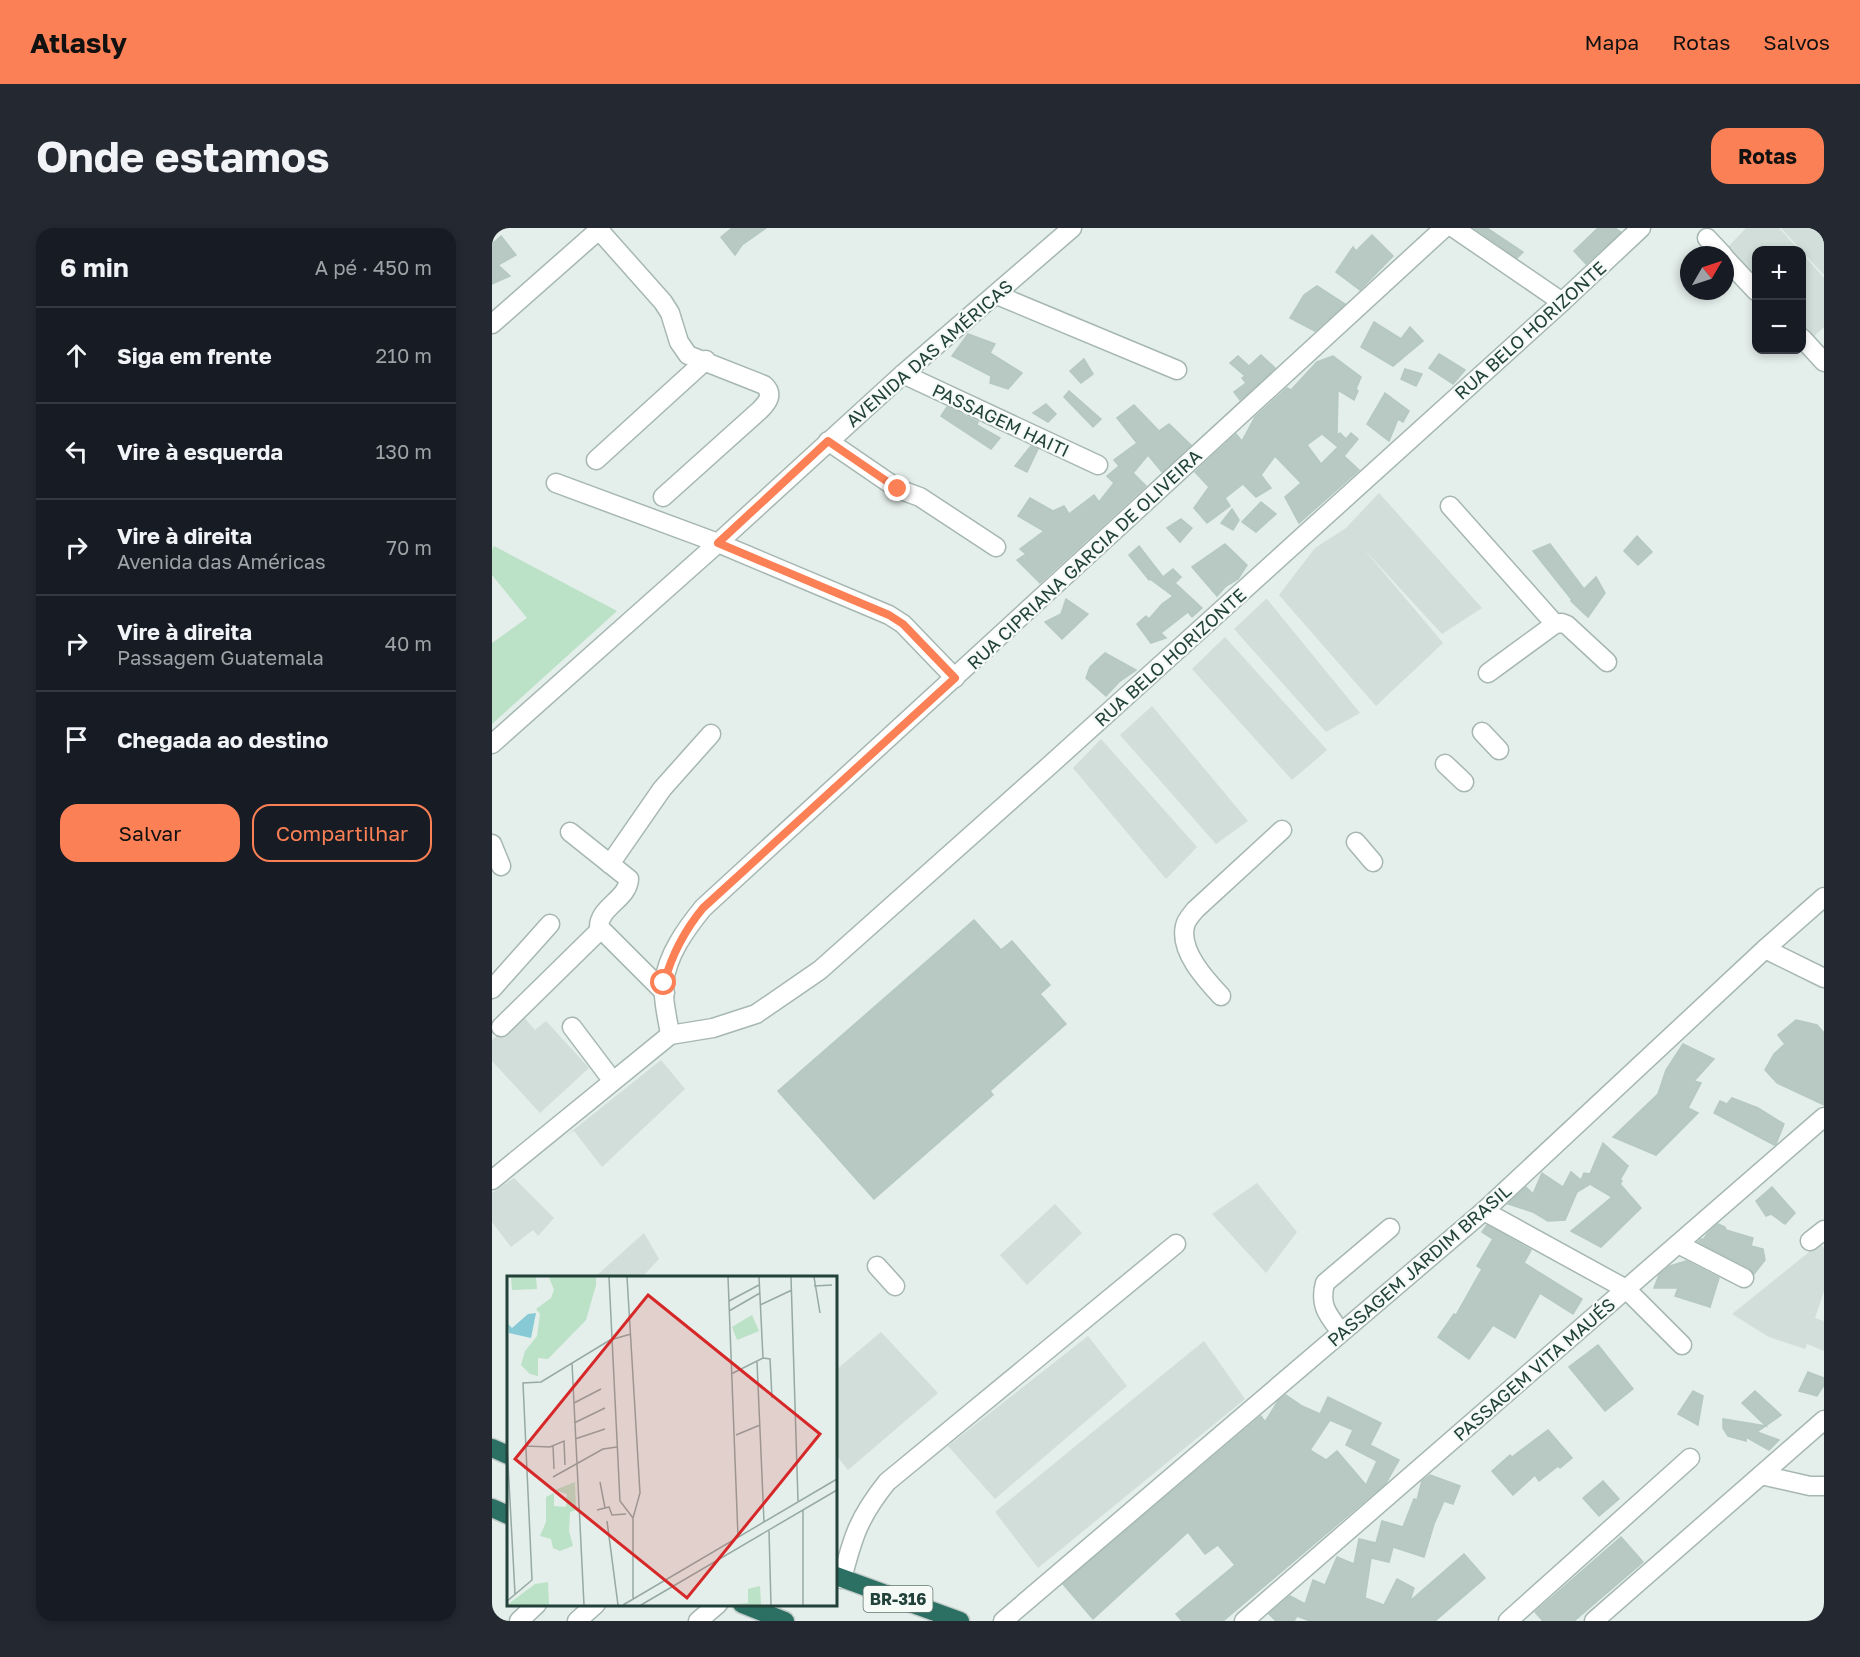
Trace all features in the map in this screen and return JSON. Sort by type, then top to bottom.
[{"type":"highway","points":[[492,1448],[507,1455]]},
{"type":"highway","points":[[492,1508],[507,1515]]},
{"type":"highway","name":"BR-316","points":[[838,1578],[960,1621]]},
{"type":"highway","points":[[745,1606],[785,1621]]},
{"type":"street","name":"AVENIDA DAS AMÉRICAS","points":[[492,744],[718,543],[903,374],[1072,228]]},
{"type":"street","name":"RUA CIPRIANA GARCIA DE OLIVEIRA","points":[[670,1035],[664,983],[676,947],[688,926],[703,908],[1444,228]]},
{"type":"street","points":[[1454,228],[1562,302]]},
{"type":"street","name":"RUA BELO HORIZONTE","points":[[670,1035],[713,1028],[756,1014],[819,970],[1067,750],[1641,228]]},
{"type":"street","points":[[492,324],[599,229],[663,302],[684,350],[695,358],[706,360],[768,388],[770,399],[760,410],[663,497]]},
{"type":"street","points":[[1707,238],[1715,246]]},
{"type":"street","points":[[1734,267],[1752,287]]},
{"type":"street","points":[[997,295],[1177,370]]},
{"type":"street","points":[[1806,342],[1824,362]]},
{"type":"street","points":[[596,460],[706,360]]},
{"type":"street","name":"PASSAGEM HAITI","points":[[903,374],[1098,465]]},
{"type":"street","points":[[828,441],[898,489],[920,497],[939,508],[996,547]]},
{"type":"street","points":[[556,483],[718,543],[889,615],[903,624],[955,678]]},
{"type":"street","points":[[1450,506],[1555,624]]},
{"type":"street","points":[[1488,673],[1555,624],[1562,623],[1607,662]]},
{"type":"street","points":[[1482,732],[1499,750]]},
{"type":"street","points":[[610,864],[662,789],[711,734]]},
{"type":"street","points":[[1445,764],[1464,782]]},
{"type":"street","points":[[1221,996],[1201,974],[1184,940],[1185,924],[1195,910],[1282,830]]},
{"type":"street","points":[[570,832],[626,876],[629,883],[627,888],[600,919],[601,929],[665,993]]},
{"type":"street","points":[[1356,842],[1373,862]]},
{"type":"street","points":[[492,844],[501,866]]},
{"type":"street","name":"PASSAGEM JARDIM BRASIL","points":[[1004,1621],[1484,1211],[1824,897]]},
{"type":"street","points":[[492,989],[550,924]]},
{"type":"street","points":[[501,1027],[601,929]]},
{"type":"street","points":[[1766,949],[1824,978]]},
{"type":"street","points":[[572,1027],[612,1080]]},
{"type":"street","points":[[492,1180],[670,1035]]},
{"type":"street","name":"PASSAGEM VITA MAUÉS","points":[[1244,1621],[1824,1117]]},
{"type":"street","points":[[1484,1211],[1626,1289],[1682,1345]]},
{"type":"street","points":[[1341,1332],[1325,1311],[1322,1296],[1325,1283],[1389,1228]]},
{"type":"street","points":[[838,1578],[856,1529],[868,1506],[887,1482],[1176,1244]]},
{"type":"street","points":[[1678,1244],[1744,1278]]},
{"type":"street","points":[[877,1266],[895,1286]]},
{"type":"street","points":[[1594,1621],[1824,1420]]},
{"type":"street","points":[[1508,1621],[1690,1458]]},
{"type":"street","points":[[1761,1475],[1810,1486],[1824,1486]]},
{"type":"street","points":[[519,1621],[536,1606]]},
{"type":"street","points":[[577,1621],[595,1606]]},
{"type":"shaded area","points":[[1746,228],[1779,228],[1795,246],[1752,246],[1752,274],[1734,254],[1734,246],[1729,246]]},
{"type":"shaded area","points":[[1781,228],[1824,228],[1824,275],[1806,255],[1806,246],[1797,246]]},
{"type":"shaded area","points":[[1806,258],[1824,278],[1824,327],[1812,338],[1806,331]]},
{"type":"shaded area","points":[[1379,493],[1482,608],[1442,634],[1362,547],[1443,643],[1376,706],[1279,595],[1315,548],[1346,528]]},
{"type":"shaded area","points":[[1266,599],[1360,713],[1326,732],[1234,629]]},
{"type":"shaded area","points":[[1225,637],[1327,750],[1292,780],[1192,669]]},
{"type":"shaded area","points":[[1152,706],[1248,821],[1216,844],[1120,735]]},
{"type":"shaded area","points":[[1101,739],[1197,847],[1166,879],[1073,768]]},
{"type":"shaded area","points":[[521,1014],[535,1030],[546,1021],[589,1068],[540,1113],[492,1061],[492,1040]]},
{"type":"shaded area","points":[[661,1060],[685,1089],[602,1167],[574,1131],[566,1136]]},
{"type":"shaded area","points":[[514,1178],[554,1218],[538,1236],[533,1230],[511,1247],[492,1222],[492,1193]]},
{"type":"shaded area","points":[[1257,1183],[1297,1232],[1266,1273],[1212,1214]]},
{"type":"shaded area","points":[[1055,1204],[1082,1233],[1027,1285],[1000,1255]]},
{"type":"shaded area","points":[[644,1233],[659,1259],[643,1276],[596,1276]]},
{"type":"shaded area","points":[[1819,1244],[1824,1248],[1824,1291],[1815,1318],[1824,1321],[1824,1351],[1807,1344],[1805,1349],[1769,1337],[1732,1314]]},
{"type":"shaded area","points":[[881,1332],[938,1393],[848,1470],[837,1456],[837,1369]]},
{"type":"shaded area","points":[[1088,1336],[1127,1386],[995,1499],[948,1446]]},
{"type":"shaded area","points":[[1204,1341],[1245,1399],[1038,1568],[995,1512]]},
{"type":"green space","points":[[494,546],[617,611],[492,724],[492,643],[527,618],[492,575]]},
{"type":"building","points":[[732,228],[766,228],[742,245],[735,255],[721,237]]},
{"type":"building","points":[[1474,228],[1487,228],[1523,252],[1517,258]]},
{"type":"building","points":[[1598,228],[1615,228],[1621,232],[1586,264],[1574,251]]},
{"type":"building","points":[[1372,235],[1393,256],[1360,290],[1336,272],[1353,247],[1356,251]]},
{"type":"building","points":[[501,236],[516,255],[498,265],[510,276],[492,284],[492,244]]},
{"type":"building","points":[[1317,286],[1345,304],[1315,331],[1290,318],[1304,295]]},
{"type":"building","points":[[1374,322],[1401,339],[1410,327],[1423,341],[1393,366],[1361,347]]},
{"type":"building","points":[[968,334],[995,344],[990,353],[1022,373],[1008,389],[990,383],[991,376],[952,356]]},
{"type":"building","points":[[1439,354],[1465,370],[1453,384],[1429,368]]},
{"type":"building","points":[[1261,355],[1275,368],[1240,400],[1234,392],[1246,383],[1242,378],[1245,376],[1230,363],[1238,356],[1249,366]]},
{"type":"building","points":[[1333,356],[1361,377],[1354,400],[1338,390],[1337,435],[1340,433],[1346,439],[1351,433],[1358,439],[1344,456],[1359,470],[1299,523],[1285,497],[1301,483],[1275,456],[1261,475],[1271,488],[1256,497],[1243,484],[1225,498],[1230,506],[1207,523],[1194,508],[1209,487],[1195,472],[1236,434],[1242,441],[1255,417],[1287,388],[1291,390],[1317,362]],"holes":[[[1322,434],[1338,447],[1321,464],[1307,445]]]},
{"type":"building","points":[[1084,359],[1093,374],[1081,383],[1070,371]]},
{"type":"building","points":[[1405,369],[1422,374],[1416,386],[1401,379]]},
{"type":"building","points":[[1069,391],[1101,419],[1093,427],[1064,397]]},
{"type":"building","points":[[1385,393],[1409,411],[1403,422],[1398,419],[1389,441],[1367,424]]},
{"type":"building","points":[[1046,404],[1056,414],[1048,422],[1033,413]]},
{"type":"building","points":[[1134,405],[1159,431],[1169,424],[1191,445],[1162,472],[1148,455],[1133,473],[1146,486],[1040,583],[1017,560],[1026,554],[1020,549],[1044,531],[1018,516],[1030,498],[1053,511],[1064,506],[1069,514],[1094,495],[1099,502],[1114,483],[1107,476],[1119,466],[1114,460],[1137,443],[1117,418]]},
{"type":"building","points":[[947,407],[978,422],[977,425],[1000,438],[991,449],[941,416]]},
{"type":"building","points":[[1031,446],[1038,449],[1027,472],[1015,466]]},
{"type":"building","points":[[1261,502],[1276,514],[1256,532],[1242,522]]},
{"type":"building","points":[[1232,509],[1239,520],[1233,530],[1221,523]]},
{"type":"building","points":[[1181,519],[1192,528],[1180,542],[1167,528]]},
{"type":"building","points":[[1637,536],[1652,552],[1638,565],[1624,551]]},
{"type":"building","points":[[1225,544],[1247,565],[1238,579],[1226,586],[1217,596],[1192,567]]},
{"type":"building","points":[[1550,544],[1584,589],[1596,577],[1605,593],[1588,617],[1571,601],[1533,551]]},
{"type":"building","points":[[1139,546],[1163,577],[1173,569],[1181,577],[1175,583],[1202,608],[1192,617],[1188,612],[1161,633],[1166,638],[1151,643],[1137,624],[1146,616],[1149,619],[1162,604],[1173,596],[1149,580],[1129,555]]},
{"type":"building","points":[[1066,599],[1088,614],[1062,639],[1045,622],[1061,614]]},
{"type":"building","points":[[1105,653],[1136,670],[1119,682],[1106,696],[1086,678],[1090,667]]},
{"type":"building","points":[[974,920],[1001,950],[1012,941],[1050,985],[1040,994],[1066,1024],[990,1091],[993,1095],[874,1199],[778,1091]]},
{"type":"building","points":[[1796,1020],[1817,1025],[1824,1033],[1824,1105],[1777,1083],[1765,1070],[1774,1054],[1785,1044],[1778,1035]]},
{"type":"building","points":[[1683,1044],[1714,1059],[1694,1081],[1701,1083],[1688,1108],[1698,1113],[1656,1155],[1613,1137],[1658,1094],[1666,1070]]},
{"type":"building","points":[[1732,1098],[1758,1108],[1784,1124],[1776,1144],[1714,1113],[1720,1101],[1727,1104]]},
{"type":"building","points":[[1603,1143],[1628,1166],[1620,1184],[1641,1208],[1601,1247],[1571,1231],[1612,1197],[1590,1184],[1577,1192],[1565,1220],[1548,1221],[1533,1212],[1508,1204],[1526,1187],[1533,1194],[1542,1173],[1563,1187],[1571,1172],[1581,1180],[1584,1173],[1590,1174]]},
{"type":"building","points":[[1772,1187],[1795,1213],[1785,1224],[1771,1214],[1766,1216],[1756,1201]]},
{"type":"building","points":[[1718,1224],[1726,1230],[1753,1238],[1751,1246],[1763,1249],[1765,1260],[1754,1274],[1749,1268],[1698,1242]]},
{"type":"building","points":[[1487,1225],[1531,1250],[1524,1263],[1582,1299],[1573,1314],[1540,1293],[1515,1338],[1493,1325],[1469,1359],[1438,1337],[1454,1314],[1456,1315],[1482,1269],[1477,1266],[1493,1239],[1482,1232]]},
{"type":"building","points":[[1686,1261],[1719,1278],[1710,1307],[1675,1296],[1678,1288],[1654,1288],[1659,1275],[1670,1266]]},
{"type":"building","points":[[1598,1345],[1633,1389],[1605,1411],[1569,1367]]},
{"type":"building","points":[[1808,1372],[1824,1378],[1824,1385],[1817,1396],[1799,1391]]},
{"type":"building","points":[[1693,1391],[1703,1396],[1698,1425],[1678,1414]]},
{"type":"building","points":[[1755,1391],[1781,1415],[1766,1426],[1742,1403]]},
{"type":"building","points":[[1286,1395],[1320,1414],[1328,1397],[1381,1423],[1370,1445],[1399,1460],[1386,1483],[1223,1621],[1182,1621],[1176,1614],[1235,1565],[1218,1545],[1205,1554],[1188,1532],[1093,1619],[1063,1584],[1261,1416],[1265,1422],[1278,1401]],"holes":[[[1330,1420],[1353,1430],[1346,1445],[1377,1461],[1366,1485],[1337,1451],[1326,1460],[1310,1450]]]},
{"type":"building","points":[[1723,1419],[1766,1426],[1757,1432],[1779,1440],[1769,1450],[1746,1437],[1746,1441],[1728,1436],[1723,1428]]},
{"type":"building","points":[[1548,1430],[1572,1458],[1539,1481],[1535,1475],[1513,1495],[1492,1471],[1510,1455],[1512,1457]]},
{"type":"building","points":[[1430,1475],[1460,1486],[1453,1504],[1444,1501],[1424,1557],[1393,1547],[1389,1562],[1371,1558],[1365,1598],[1384,1605],[1397,1579],[1414,1588],[1410,1601],[1464,1554],[1485,1578],[1435,1621],[1310,1621],[1297,1616],[1294,1621],[1276,1621],[1269,1614],[1290,1596],[1305,1604],[1313,1580],[1325,1585],[1337,1557],[1354,1564],[1359,1539],[1376,1543],[1382,1521],[1403,1527],[1414,1499],[1417,1500],[1422,1481]]},
{"type":"building","points":[[1603,1481],[1619,1499],[1599,1516],[1583,1498]]},
{"type":"building","points":[[1621,1537],[1643,1562],[1574,1621],[1543,1621],[1535,1612]]},
{"type":"route","points":[[664,983],[676,947],[688,926],[703,908],[955,678],[903,624],[889,615],[718,543],[828,441],[898,489]]}]
